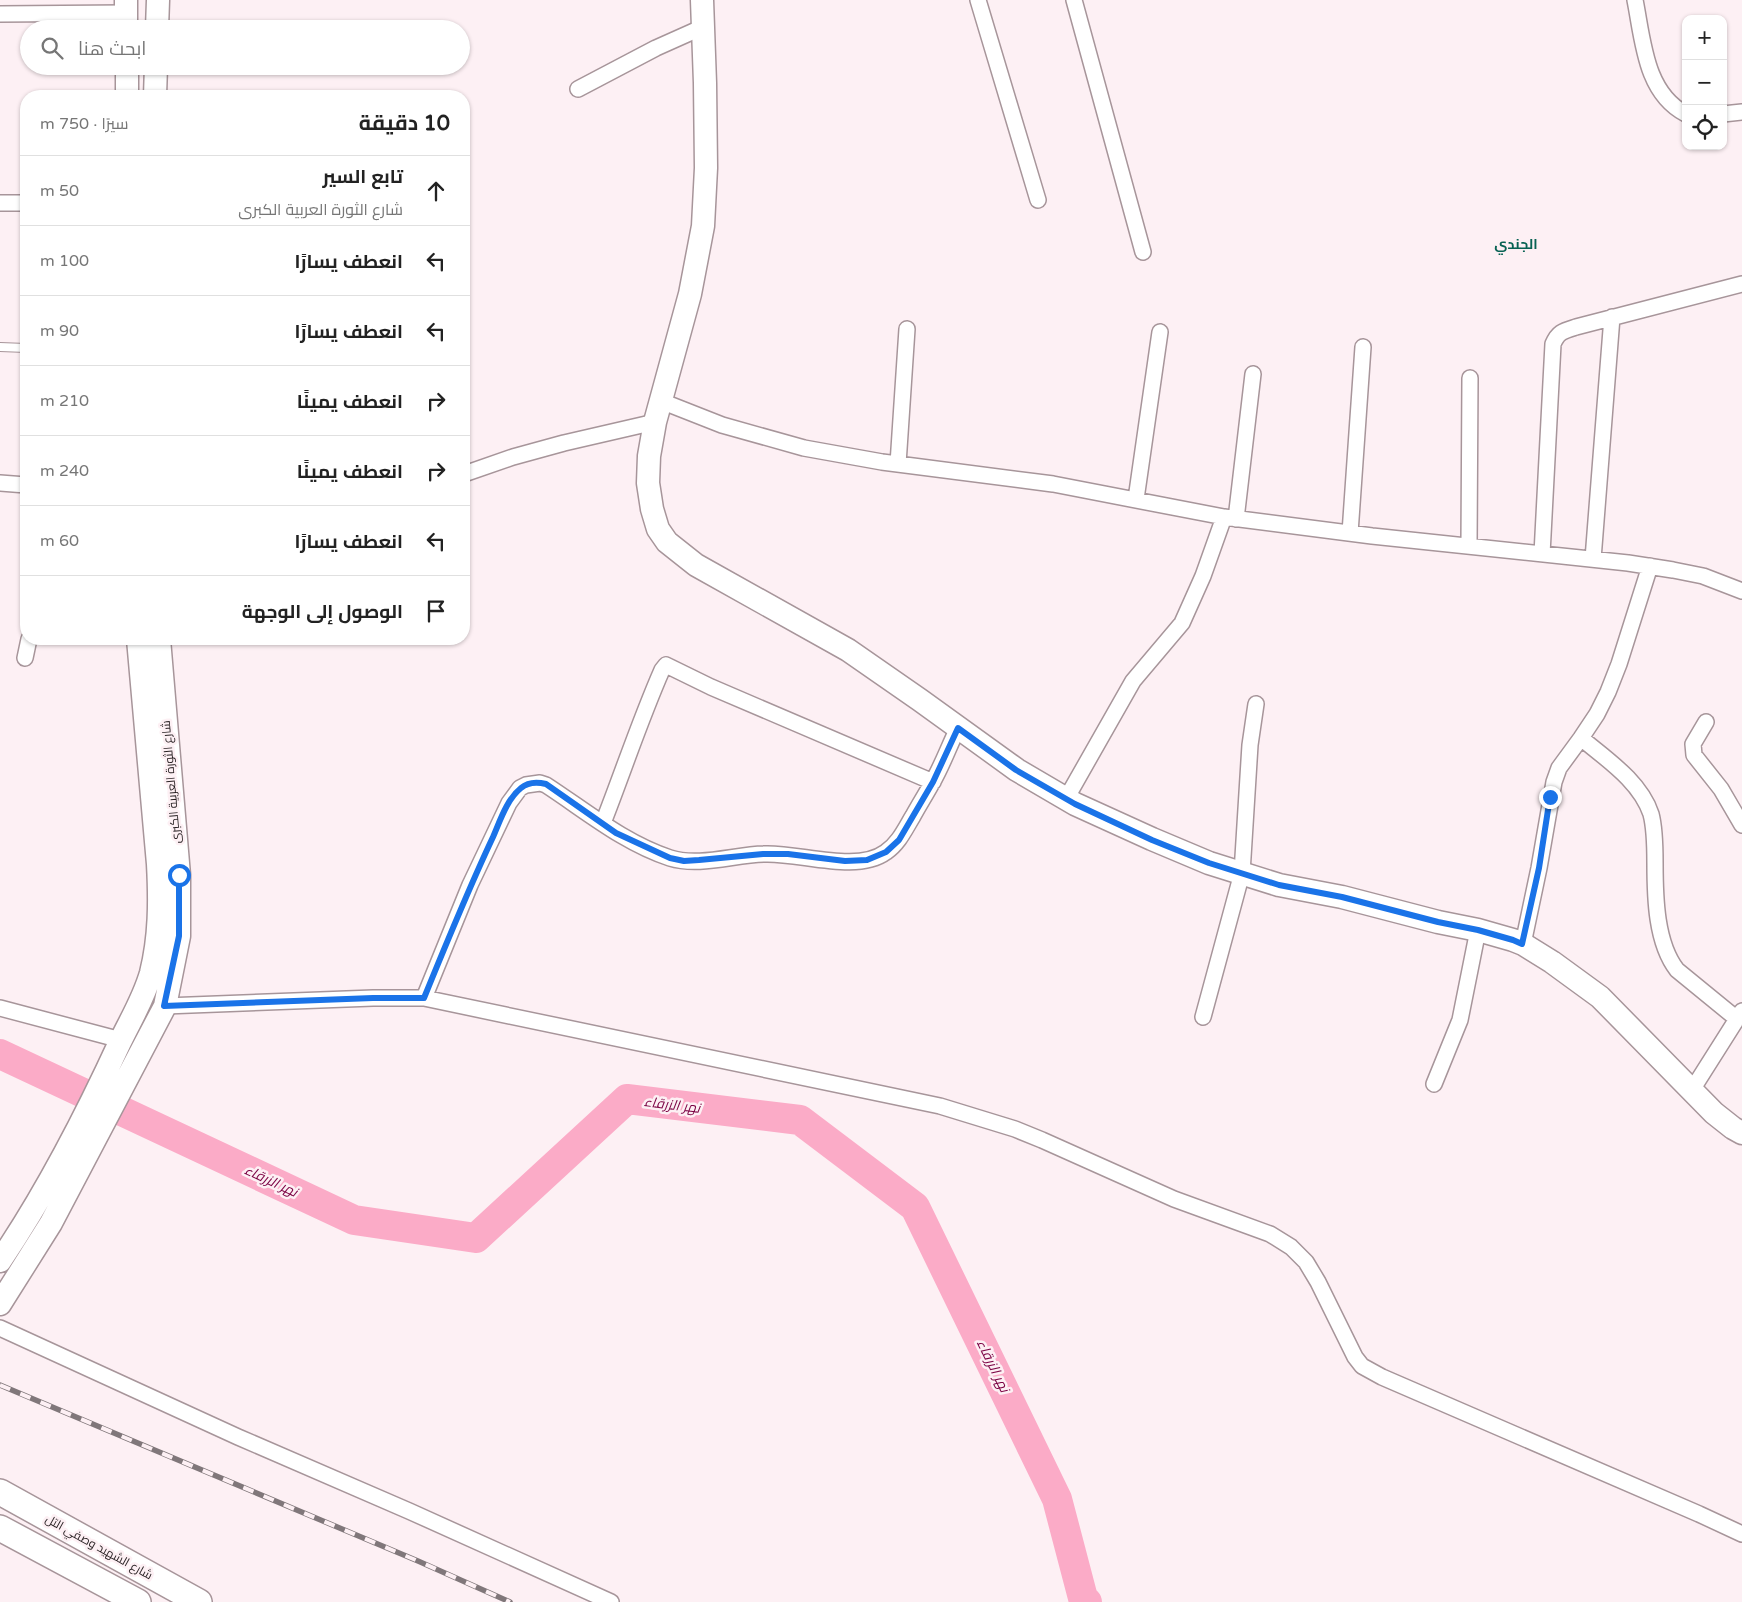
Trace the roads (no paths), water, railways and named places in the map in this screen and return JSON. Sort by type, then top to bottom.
[{"type":"main road","name":"شارع الشهيد وصفي التل","points":[[0,1492],[199,1602]]},
{"type":"main road","points":[[0,1528],[135,1601]]},
{"type":"street","points":[[157,20],[158,0]]},
{"type":"street","points":[[702,0],[706,83],[706,168],[703,226],[698,255],[658,412],[649,456],[648,484],[652,509],[658,529],[667,542],[696,565],[848,650],[928,705],[1016,770],[1066,798],[1152,840],[1209,863],[1279,885],[1342,897],[1438,922],[1478,930],[1522,944],[1552,962],[1600,997],[1714,1113],[1742,1133]]},
{"type":"street","points":[[978,0],[1038,200]]},
{"type":"street","points":[[1074,0],[1143,252]]},
{"type":"street","points":[[1635,0],[1649,66],[1656,86],[1673,107],[1682,112]]},
{"type":"street","points":[[0,14],[126,14]]},
{"type":"street","points":[[578,89],[647,52],[703,27]]},
{"type":"street","points":[[127,75],[127,90]]},
{"type":"street","points":[[154,90],[155,75]]},
{"type":"street","points":[[1727,114],[1742,112]]},
{"type":"street","points":[[0,203],[20,203]]},
{"type":"street","points":[[1542,554],[1553,344],[1556,336],[1564,331],[1742,284]]},
{"type":"street","points":[[1593,560],[1612,318]]},
{"type":"street","points":[[898,464],[908,329]]},
{"type":"street","points":[[1136,499],[1160,332]]},
{"type":"street","points":[[1350,533],[1363,347]]},
{"type":"street","points":[[1066,798],[1133,681],[1182,623],[1230,518],[1253,374]]},
{"type":"street","points":[[1469,546],[1470,378]]},
{"type":"street","points":[[470,472],[658,412],[722,425],[804,448],[898,464],[1098,491],[1230,518],[1650,566],[1703,576],[1742,591]]},
{"type":"street","points":[[0,484],[20,485]]},
{"type":"street","points":[[1522,944],[1539,868],[1554,782],[1559,768],[1597,714],[1608,692],[1619,664],[1650,566]]},
{"type":"street","points":[[25,658],[28,645]]},
{"type":"street","name":"شارع الثورة العربية الكبرى","points":[[111,1088],[121,1040],[146,991],[158,934],[160,901],[158,864],[139,645]]},
{"type":"street","name":"شارع الثورة العربية الكبرى","points":[[111,1088],[164,1006],[179,936],[179,875],[160,645]]},
{"type":"street","points":[[603,824],[625,767],[638,726],[662,668],[666,665],[933,782]]},
{"type":"street","points":[[1203,1017],[1242,873],[1250,745],[1256,704]]},
{"type":"street","points":[[1706,722],[1693,744],[1694,755],[1721,789],[1742,825]]},
{"type":"street","points":[[424,998],[470,885],[509,803],[520,788],[532,783],[546,784],[616,833],[670,858],[684,861],[763,854],[788,854],[845,861],[867,860],[886,852],[899,840],[933,782],[958,728]]},
{"type":"street","points":[[1581,738],[1632,782],[1650,814],[1655,851],[1655,886],[1663,945],[1670,961],[1677,970],[1740,1015],[1692,1090]]},
{"type":"street","points":[[1434,1084],[1460,1020],[1478,930]]},
{"type":"street","points":[[164,1006],[373,998],[424,998],[940,1106],[1015,1129],[1174,1200],[1270,1234],[1291,1247],[1306,1262],[1354,1357],[1362,1366],[1391,1381],[1742,1534]]},
{"type":"street","points":[[0,1008],[121,1040]]},
{"type":"street","points":[[0,1304],[51,1223],[84,1139],[111,1088]]},
{"type":"street","points":[[0,1261],[19,1234],[55,1174],[84,1139]]},
{"type":"street","points":[[0,1328],[229,1433],[611,1602]]},
{"type":"lane","points":[[0,347],[20,348]]},
{"type":"waterway","name":"نهر الزرقاء","points":[[0,1054],[354,1220],[476,1238],[627,1099],[800,1120],[915,1207],[1057,1499],[1083,1598],[1087,1602]]},
{"type":"railway","points":[[0,1385],[418,1561],[510,1602]]},
{"type":"district","name":"الجندي","points":[[1516,244]]}]
